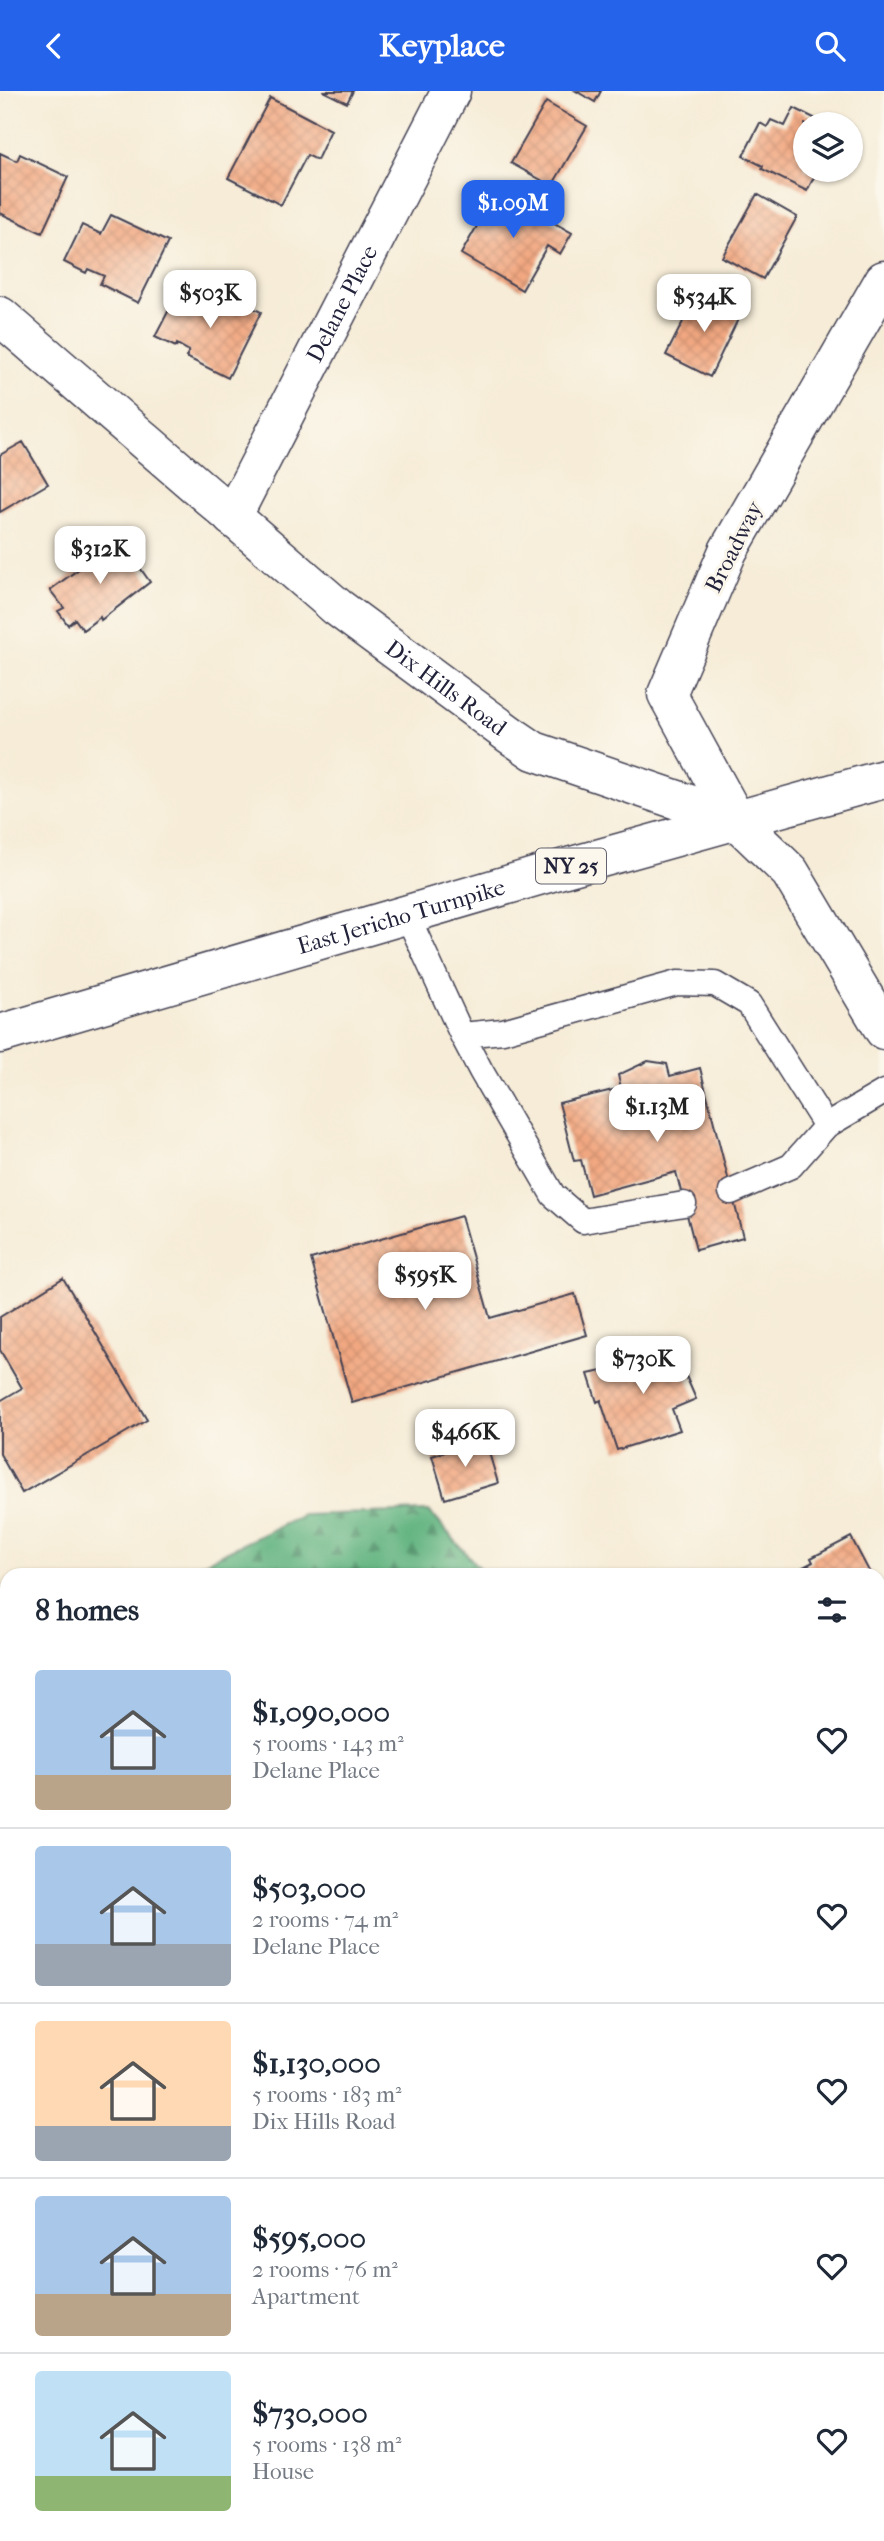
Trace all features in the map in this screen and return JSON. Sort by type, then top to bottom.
[{"type":"street","name":"Delane Place","points":[[232,517],[451,91]]},
{"type":"street","name":"Broadway","points":[[736,820],[667,694],[728,551],[884,281]]},
{"type":"street","name":"Dix Hills Road","points":[[2,322],[337,607],[534,751],[736,820],[790,872],[884,1030]]},
{"type":"street","name":"East Jericho Turnpike","points":[[0,1034],[565,868],[884,779]]},
{"type":"lane","points":[[407,915],[462,1035],[553,1195],[583,1221],[684,1204]]},
{"type":"lane","points":[[462,1035],[503,1031],[677,983],[715,984],[750,1004],[826,1126]]},
{"type":"lane","points":[[731,1192],[791,1166],[826,1126],[884,1092]]},
{"type":"green space","points":[[429,1511],[479,1568],[193,1568],[303,1515]]},
{"type":"building","points":[[323,91],[353,91],[347,103]]},
{"type":"building","points":[[576,91],[601,91],[595,102]]},
{"type":"building","points":[[270,98],[331,130],[317,160],[307,155],[281,205],[228,178]]},
{"type":"building","points":[[546,102],[587,126],[552,186],[511,163]]},
{"type":"building","points":[[794,108],[802,112],[793,112],[793,182],[812,182],[807,191],[762,169],[763,166],[743,156],[760,123],[767,127],[771,120],[785,126]]},
{"type":"building","points":[[0,153],[17,161],[20,154],[68,177],[42,233],[0,213]]},
{"type":"building","points":[[497,191],[572,233],[560,254],[547,246],[522,290],[461,254]]},
{"type":"building","points":[[757,194],[797,217],[763,279],[722,257]]},
{"type":"building","points":[[111,215],[168,242],[138,303],[100,284],[104,276],[88,269],[86,273],[64,262],[82,225],[101,234]]},
{"type":"building","points":[[201,289],[226,302],[229,296],[261,312],[228,378],[186,357],[189,351],[177,344],[176,347],[155,337],[175,298],[192,306]]},
{"type":"building","points":[[698,292],[741,313],[710,377],[666,355]]},
{"type":"building","points":[[23,442],[48,484],[0,512],[0,455]]},
{"type":"building","points":[[121,541],[150,582],[101,620],[100,617],[83,630],[75,619],[68,625],[58,611],[64,608],[50,590]]},
{"type":"building","points":[[648,1061],[667,1064],[670,1076],[700,1068],[743,1237],[696,1250],[676,1172],[590,1195],[581,1160],[574,1161],[559,1103],[621,1088],[618,1075]]},
{"type":"building","points":[[461,1216],[490,1318],[575,1294],[587,1335],[352,1403],[311,1259]]},
{"type":"building","points":[[63,1278],[147,1420],[22,1493],[0,1454],[0,1401],[22,1388],[0,1350],[0,1317]]},
{"type":"building","points":[[672,1344],[696,1399],[672,1409],[680,1430],[617,1450],[601,1400],[597,1402],[588,1374],[625,1366],[621,1359]]},
{"type":"building","points":[[485,1439],[498,1483],[445,1499],[432,1456]]},
{"type":"building","points":[[851,1537],[867,1568],[801,1568],[813,1562],[811,1558]]}]
